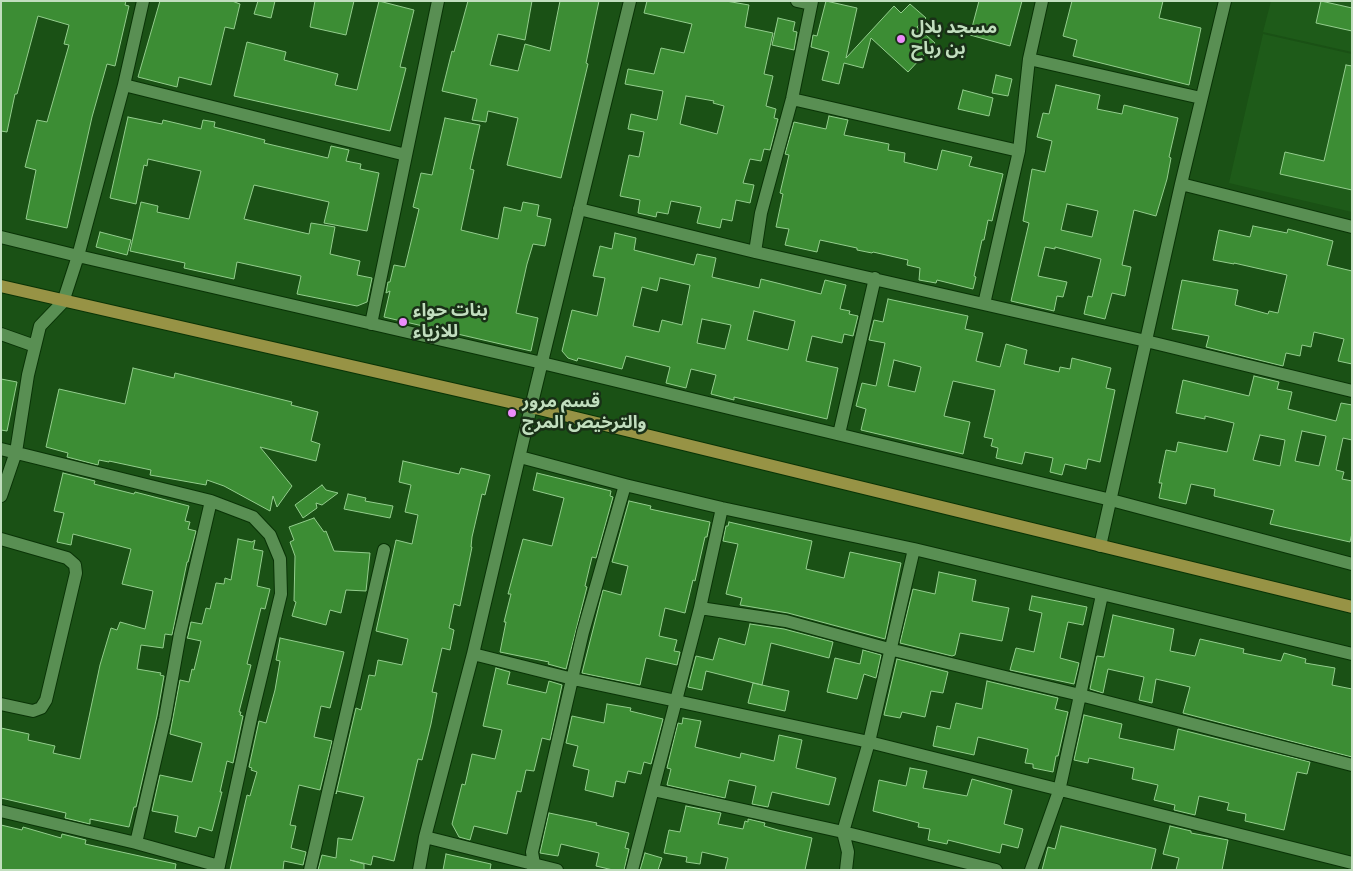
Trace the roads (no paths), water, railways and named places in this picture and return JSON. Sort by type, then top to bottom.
[{"type":"main road","points":[[1,286],[63,302],[530,407],[1352,607]]},
{"type":"street","points":[[1,496],[16,452],[28,375],[40,326],[63,302],[78,256],[124,86],[143,1]]},
{"type":"street","points":[[371,324],[438,1]]},
{"type":"street","points":[[419,870],[424,837],[473,654],[530,407],[630,1]]},
{"type":"street","points":[[754,252],[762,213],[792,99],[812,3],[797,1]]},
{"type":"street","points":[[984,304],[1019,151],[1029,58],[1042,1]]},
{"type":"street","points":[[1100,546],[1181,184],[1225,1]]},
{"type":"street","points":[[1029,58],[1202,98]]},
{"type":"street","points":[[124,86],[406,155]]},
{"type":"street","points":[[792,99],[1019,151]]},
{"type":"street","points":[[1181,184],[1352,227]]},
{"type":"street","points":[[579,209],[754,252],[1146,340],[1352,391]]},
{"type":"street","points":[[1,237],[839,434],[1111,500],[1352,564]]},
{"type":"street","points":[[839,434],[875,278]]},
{"type":"street","points":[[1,334],[35,346]]},
{"type":"street","points":[[1,448],[211,501],[253,517],[270,535],[280,559],[281,585],[281,594],[218,868],[136,843],[1,811]]},
{"type":"street","points":[[520,457],[722,508],[914,549],[1352,654]]},
{"type":"street","points":[[533,867],[532,852],[583,632],[625,485]]},
{"type":"street","points":[[136,843],[163,726],[180,634],[211,501]]},
{"type":"street","points":[[632,870],[700,608],[722,508]]},
{"type":"street","points":[[1,539],[67,558],[75,565],[76,573],[46,700],[41,708],[33,711],[1,704]]},
{"type":"street","points":[[846,870],[848,852],[843,832],[869,742],[914,549]]},
{"type":"street","points":[[310,870],[384,550]]},
{"type":"street","points":[[1032,870],[1059,791],[1102,595]]},
{"type":"street","points":[[700,608],[786,621],[1352,765]]},
{"type":"street","points":[[473,654],[676,702],[869,742],[1352,863]]},
{"type":"street","points":[[653,790],[843,832],[996,870]]},
{"type":"street","points":[[424,837],[533,867],[557,870]]},
{"type":"place","name":"مسجد بلال بن رباح","points":[[901,39]]},
{"type":"place","name":"بنات حواء للازياء","points":[[403,322]]},
{"type":"place","name":"قسم مرور والترخيص المرج","points":[[512,413]]}]
